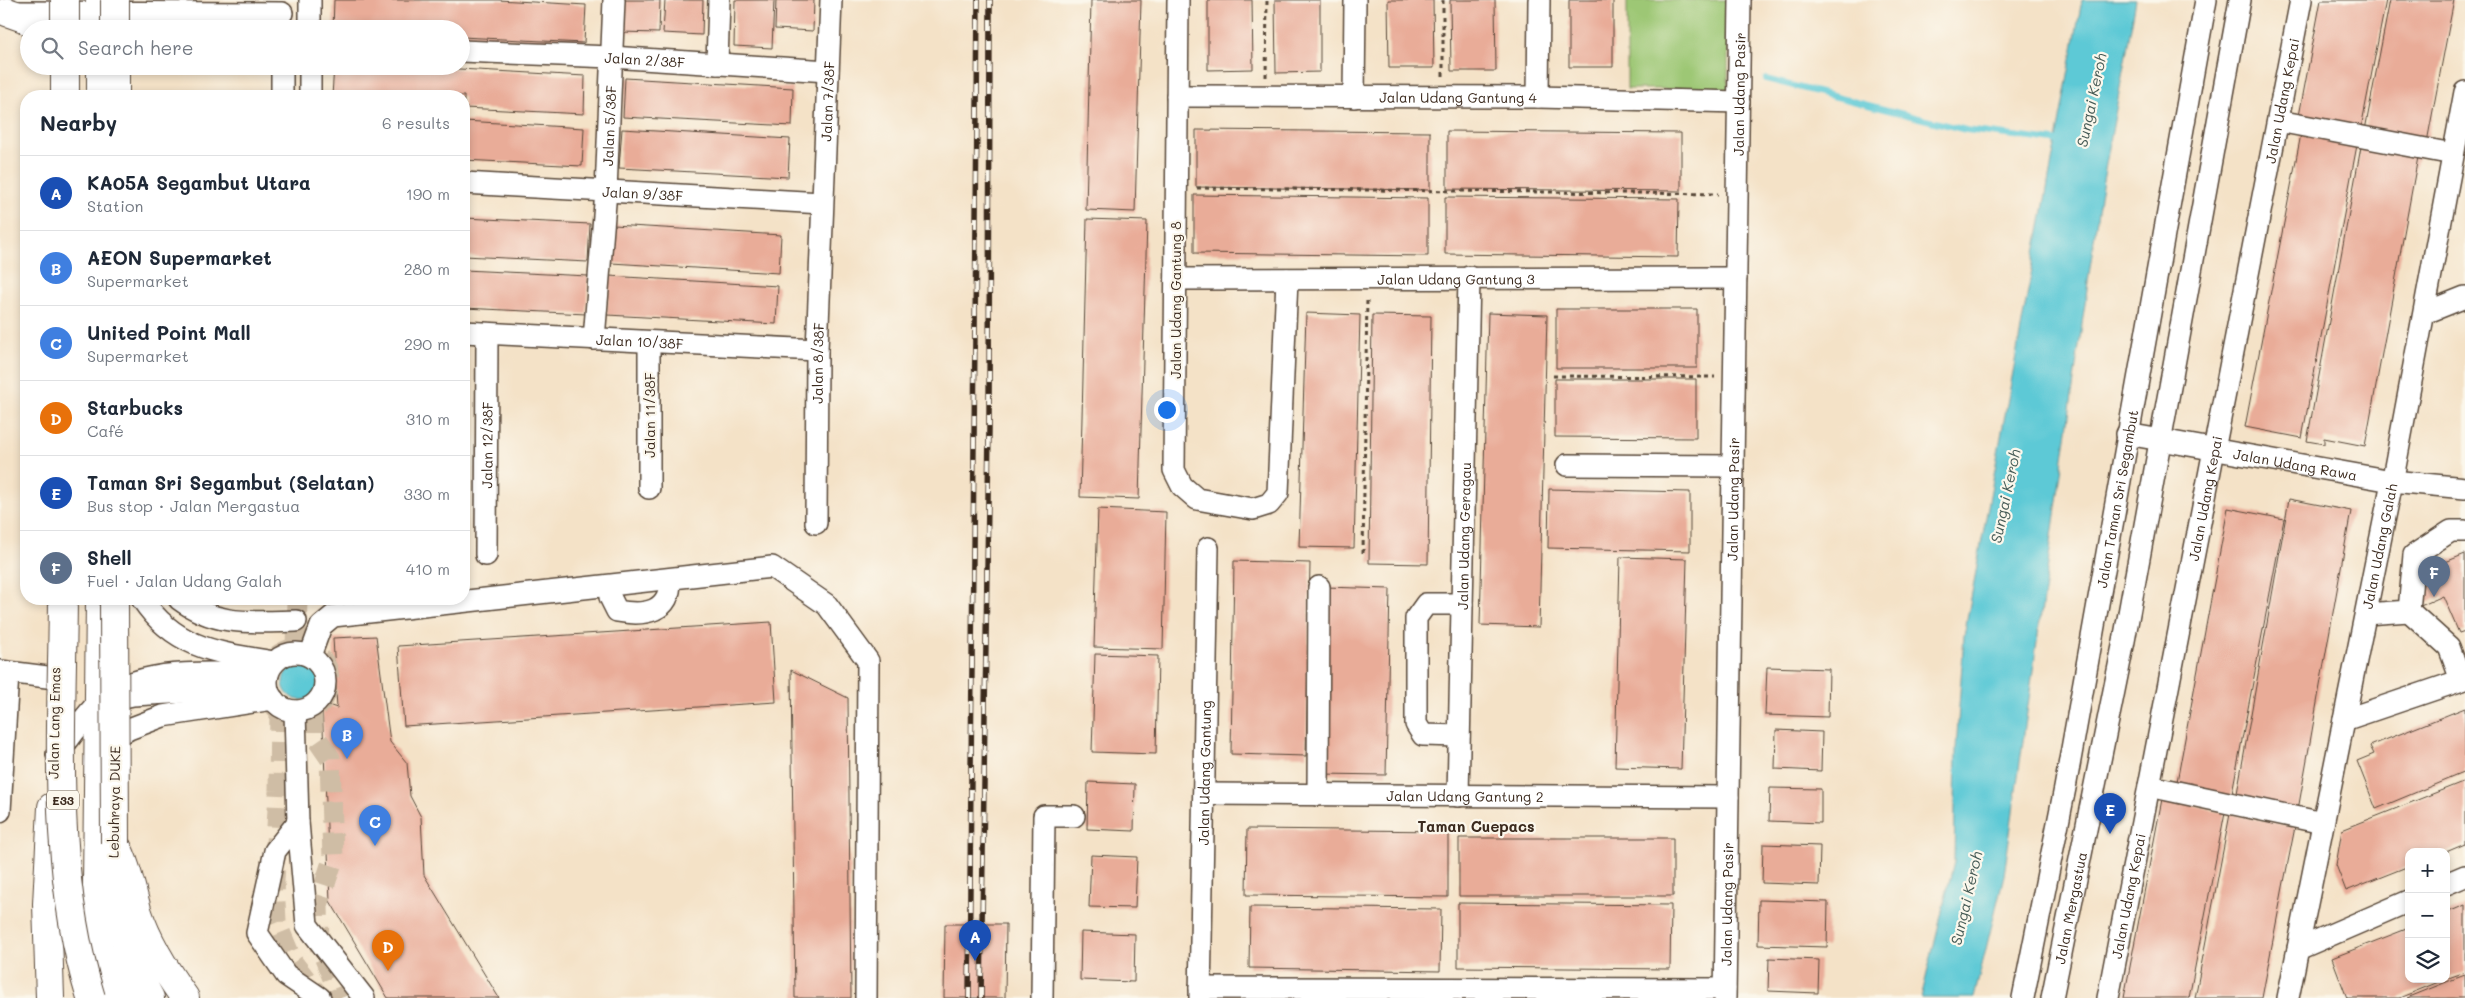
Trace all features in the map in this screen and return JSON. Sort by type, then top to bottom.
[{"type":"main road","points":[[3,11],[27,20]]},
{"type":"main road","points":[[64,90],[65,75]]},
{"type":"main road","points":[[101,75],[101,90]]},
{"type":"main road","points":[[115,75],[115,90]]},
{"type":"main road","name":"Jalan Lang Emas","points":[[50,998],[47,904],[54,758],[56,605]]},
{"type":"main road","name":"E33","points":[[63,605],[62,780],[64,850],[71,915],[82,972],[91,998]]},
{"type":"main road","points":[[100,605],[97,887],[100,998]]},
{"type":"main road","name":"Lebuhraya DUKE","points":[[114,605],[115,843],[113,867],[118,915],[132,963],[150,998]]},
{"type":"main road","points":[[115,843],[124,859],[139,916],[156,951],[185,998]]},
{"type":"main road","points":[[97,887],[115,963],[127,998]]},
{"type":"street","points":[[310,0],[310,20]]},
{"type":"street","name":"Jalan 5/38F","points":[[594,339],[606,191],[614,0]]},
{"type":"street","points":[[717,64],[719,0]]},
{"type":"street","name":"Jalan 7/38F","points":[[822,203],[831,0]]},
{"type":"street","name":"Jalan Udang Gantung 8","points":[[1178,0],[1174,470],[1182,486],[1197,499],[1253,509],[1269,504],[1278,493],[1287,279]]},
{"type":"street","points":[[1354,97],[1355,0]]},
{"type":"street","points":[[1538,0],[1538,97]]},
{"type":"street","name":"Jalan Udang Pasir","points":[[1725,993],[1740,0]]},
{"type":"street","name":"Jalan Taman Sri Segambut","points":[[2023,998],[2064,788],[2206,0]]},
{"type":"street","points":[[2160,439],[2240,0]]},
{"type":"street","name":"Jalan Udang Kepai","points":[[2108,998],[2301,0]]},
{"type":"street","points":[[3,11],[65,14],[282,14]]},
{"type":"street","name":"Jalan 2/38F","points":[[470,51],[611,57],[828,71]]},
{"type":"street","points":[[282,75],[282,90]]},
{"type":"street","points":[[310,75],[310,90]]},
{"type":"street","name":"Jalan Udang Gantung 4","points":[[1177,96],[1538,97],[1738,102]]},
{"type":"street","name":"Jalan Udang Galah","points":[[2288,998],[2425,313],[2464,98]]},
{"type":"street","points":[[2278,121],[2453,154]]},
{"type":"street","name":"Jalan 9/38F","points":[[470,183],[822,203]]},
{"type":"street","name":"Jalan 8/38F","points":[[816,523],[817,350],[822,203]]},
{"type":"street","name":"Jalan Udang Geragau","points":[[1458,796],[1469,277]]},
{"type":"street","name":"Jalan Udang Gantung 3","points":[[1176,279],[1736,278]]},
{"type":"street","points":[[2425,313],[2465,297]]},
{"type":"street","name":"Jalan 10/38F","points":[[470,333],[817,350]]},
{"type":"street","name":"Jalan 12/38F","points":[[486,555],[487,334]]},
{"type":"street","name":"Jalan 11/38F","points":[[649,342],[649,488]]},
{"type":"street","name":"Jalan Udang Rawa","points":[[2127,434],[2392,481],[2465,488]]},
{"type":"street","name":"Jalan Mergastua","points":[[2052,998],[2124,641],[2160,439]]},
{"type":"street","points":[[1567,465],[1733,466]]},
{"type":"street","points":[[2409,611],[2414,555],[2451,531],[2465,531]]},
{"type":"street","name":"Jalan Udang Gantung","points":[[1200,993],[1208,548]]},
{"type":"street","points":[[470,601],[772,567],[827,606],[868,662],[866,998]]},
{"type":"street","points":[[609,586],[610,597],[617,611],[632,614],[661,606],[670,590],[670,579]]},
{"type":"street","points":[[1318,795],[1319,587]]},
{"type":"street","points":[[1459,736],[1423,735],[1416,724],[1416,618],[1426,604],[1462,604]]},
{"type":"street","points":[[98,747],[128,729],[269,681],[291,653],[310,656],[318,662],[323,671],[324,690],[320,699],[313,706],[295,712],[286,710],[269,681],[223,653],[186,640],[162,625],[147,605]]},
{"type":"street","points":[[189,605],[199,611],[227,621],[296,621]]},
{"type":"street","points":[[310,656],[320,626],[333,616],[434,605]]},
{"type":"street","points":[[2344,720],[2463,679],[2449,648],[2409,611],[2366,614]]},
{"type":"street","points":[[0,811],[4,672],[55,678]]},
{"type":"street","points":[[54,758],[99,702],[133,695],[269,681]]},
{"type":"street","points":[[295,712],[298,822],[307,926],[364,998]]},
{"type":"street","points":[[2149,786],[2323,823]]},
{"type":"street","name":"Jalan Udang Gantung 2","points":[[1204,794],[1728,797]]},
{"type":"street","points":[[1042,998],[1044,816],[1074,816]]},
{"type":"street","points":[[298,822],[274,851],[257,933],[286,975],[320,998]]},
{"type":"street","points":[[2450,882],[2465,876]]},
{"type":"street","points":[[2298,949],[2405,903]]},
{"type":"street","points":[[1200,993],[1725,993]]},
{"type":"path","points":[[1264,96],[1267,0]]},
{"type":"path","points":[[1443,0],[1443,97]]},
{"type":"path","points":[[1176,188],[1737,193]]},
{"type":"path","points":[[1363,553],[1366,278]]},
{"type":"path","points":[[1553,376],[1734,377]]},
{"type":"green space","points":[[1627,0],[1728,0],[1728,89],[1627,89]]},
{"type":"water","name":"Sungai Keroh","points":[[2082,0],[2136,0],[2100,197],[2004,875],[1974,998],[1921,998],[1954,862],[1956,749],[1964,636]]},
{"type":"water","points":[[301,664],[314,669],[319,682],[314,695],[301,700],[288,695],[283,682],[288,669]]},
{"type":"building","points":[[334,0],[498,0],[586,5],[584,43],[470,37],[470,20],[333,20]]},
{"type":"building","points":[[622,0],[660,0],[659,33],[621,32]]},
{"type":"building","points":[[665,0],[703,0],[702,35],[663,33]]},
{"type":"building","points":[[735,0],[774,0],[772,48],[734,46]]},
{"type":"building","points":[[776,0],[814,0],[813,31],[775,29]]},
{"type":"building","points":[[1091,0],[1141,0],[1135,212],[1086,210]]},
{"type":"building","points":[[1208,0],[1252,0],[1253,69],[1208,70]]},
{"type":"building","points":[[1275,0],[1320,0],[1320,72],[1276,73]]},
{"type":"building","points":[[1388,0],[1433,0],[1434,68],[1389,68]]},
{"type":"building","points":[[1450,0],[1495,0],[1496,71],[1451,71]]},
{"type":"building","points":[[1569,0],[1613,0],[1613,67],[1569,67]]},
{"type":"building","points":[[2321,0],[2386,0],[2361,128],[2299,116]]},
{"type":"building","points":[[2390,0],[2454,0],[2427,142],[2365,130]]},
{"type":"building","points":[[470,70],[585,76],[584,114],[470,108],[470,90],[332,90],[333,75],[470,75]]},
{"type":"building","points":[[625,78],[793,88],[792,126],[623,117]]},
{"type":"building","points":[[470,121],[584,128],[582,166],[470,160]]},
{"type":"building","points":[[622,129],[790,139],[788,177],[619,168]]},
{"type":"building","points":[[1196,130],[1430,132],[1430,190],[1196,187]]},
{"type":"building","points":[[1447,131],[1681,133],[1681,191],[1447,189]]},
{"type":"building","points":[[2301,134],[2357,145],[2302,438],[2245,427]]},
{"type":"building","points":[[2361,147],[2418,157],[2365,446],[2324,438],[2324,444],[2307,441]]},
{"type":"building","points":[[1194,195],[1428,198],[1428,256],[1194,253]]},
{"type":"building","points":[[1445,197],[1679,199],[1678,257],[1445,254]]},
{"type":"building","points":[[470,218],[590,224],[588,262],[470,256]]},
{"type":"building","points":[[1087,219],[1147,221],[1139,499],[1080,497]]},
{"type":"building","points":[[613,225],[781,235],[779,273],[611,263]]},
{"type":"building","points":[[470,270],[588,276],[586,314],[470,308]]},
{"type":"building","points":[[609,276],[778,286],[776,324],[607,315]]},
{"type":"building","points":[[1556,309],[1697,309],[1697,368],[1556,368]]},
{"type":"building","points":[[1306,313],[1360,315],[1354,548],[1299,547]]},
{"type":"building","points":[[1488,313],[1547,315],[1539,627],[1480,625]]},
{"type":"building","points":[[1372,315],[1431,316],[1428,564],[1369,563]]},
{"type":"building","points":[[1555,379],[1696,379],[1696,438],[1555,437]]},
{"type":"building","points":[[1549,489],[1690,492],[1690,551],[1548,548]]},
{"type":"building","points":[[2289,499],[2351,511],[2298,810],[2236,799]]},
{"type":"building","points":[[2228,508],[2284,519],[2231,798],[2176,787]]},
{"type":"building","points":[[1098,509],[1166,512],[1163,649],[1094,647]]},
{"type":"building","points":[[2465,554],[2465,631],[2459,633],[2443,596],[2416,608],[2404,579]]},
{"type":"building","points":[[1620,557],[1687,559],[1681,769],[1615,767]]},
{"type":"building","points":[[1234,561],[1310,563],[1306,756],[1231,754]]},
{"type":"building","points":[[1325,587],[1390,589],[1386,775],[1321,774]]},
{"type":"building","points":[[771,622],[776,702],[404,726],[398,646]]},
{"type":"building","points":[[376,636],[390,742],[407,763],[410,796],[421,817],[424,875],[499,998],[388,998],[330,901],[322,703],[337,708],[333,638]]},
{"type":"building","points":[[1095,654],[1158,656],[1156,754],[1092,752]]},
{"type":"building","points":[[1767,667],[1829,669],[1828,717],[1765,715]]},
{"type":"building","points":[[791,670],[848,698],[851,998],[795,998]]},
{"type":"building","points":[[2465,708],[2465,772],[2376,809],[2357,761],[2374,754],[2370,746]]},
{"type":"building","points":[[1776,730],[1822,732],[1821,771],[1775,769]]},
{"type":"building","points":[[2465,781],[2465,844],[2450,850],[2450,848],[2405,848],[2405,868],[2346,891],[2336,865],[2342,830]]},
{"type":"building","points":[[1088,782],[1135,784],[1134,831],[1087,829]]},
{"type":"building","points":[[1770,788],[1821,789],[1821,823],[1769,821]]},
{"type":"building","points":[[2162,799],[2225,812],[2189,998],[2124,998]]},
{"type":"building","points":[[2230,814],[2295,827],[2262,998],[2195,998]]},
{"type":"building","points":[[1247,829],[1448,831],[1448,897],[1246,895]]},
{"type":"building","points":[[1459,838],[1673,838],[1673,896],[1459,896]]},
{"type":"building","points":[[1763,844],[1820,846],[1819,885],[1762,883]]},
{"type":"building","points":[[1091,855],[1137,857],[1135,908],[1089,907]]},
{"type":"building","points":[[1759,900],[1828,902],[1827,947],[1758,945]]},
{"type":"building","points":[[1458,903],[1671,905],[1670,969],[1458,967]]},
{"type":"building","points":[[2465,905],[2465,972],[2450,978],[2450,938],[2450,911]]},
{"type":"building","points":[[1250,907],[1441,909],[1440,971],[1249,968]]},
{"type":"building","points":[[945,924],[1006,924],[1005,998],[944,998]]},
{"type":"building","points":[[2405,930],[2405,983],[2436,983],[2399,998],[2347,998],[2332,958]]},
{"type":"building","points":[[1081,932],[1135,934],[1134,982],[1080,980]]},
{"type":"building","points":[[1769,958],[1819,960],[1818,993],[1768,991]]},
{"type":"building","points":[[2465,975],[2465,998],[2407,998],[2444,983],[2450,983],[2450,981]]},
{"type":"waterway","points":[[1766,79],[1966,130],[2062,142]]},
{"type":"tunnel","points":[[296,649],[297,605]]},
{"type":"tunnel","points":[[291,649],[312,653],[324,663],[329,676],[327,691],[320,704],[309,713],[295,716],[276,708],[262,688],[265,674],[270,664],[278,655],[291,649]]},
{"type":"tunnel","points":[[280,710],[279,791],[274,881],[276,922],[293,963],[317,994]]},
{"type":"tunnel","points":[[312,711],[312,732],[330,758],[333,859],[318,905],[319,944],[341,998]]},
{"type":"railway","points":[[969,998],[978,0]]},
{"type":"railway","points":[[981,998],[989,429],[990,0]]},
{"type":"place","name":"Shell","points":[[2434,597]]},
{"type":"place","name":"AEON Supermarket","points":[[347,759]]},
{"type":"place","name":"Taman Sri Segambut (Selatan)","points":[[2110,834]]},
{"type":"place","name":"United Point Mall","points":[[375,846]]},
{"type":"place","name":"KA05A Segambut Utara","points":[[975,961]]},
{"type":"place","name":"Starbucks","points":[[388,971]]},
{"type":"district","name":"Taman Cuepacs","points":[[1476,826]]}]
